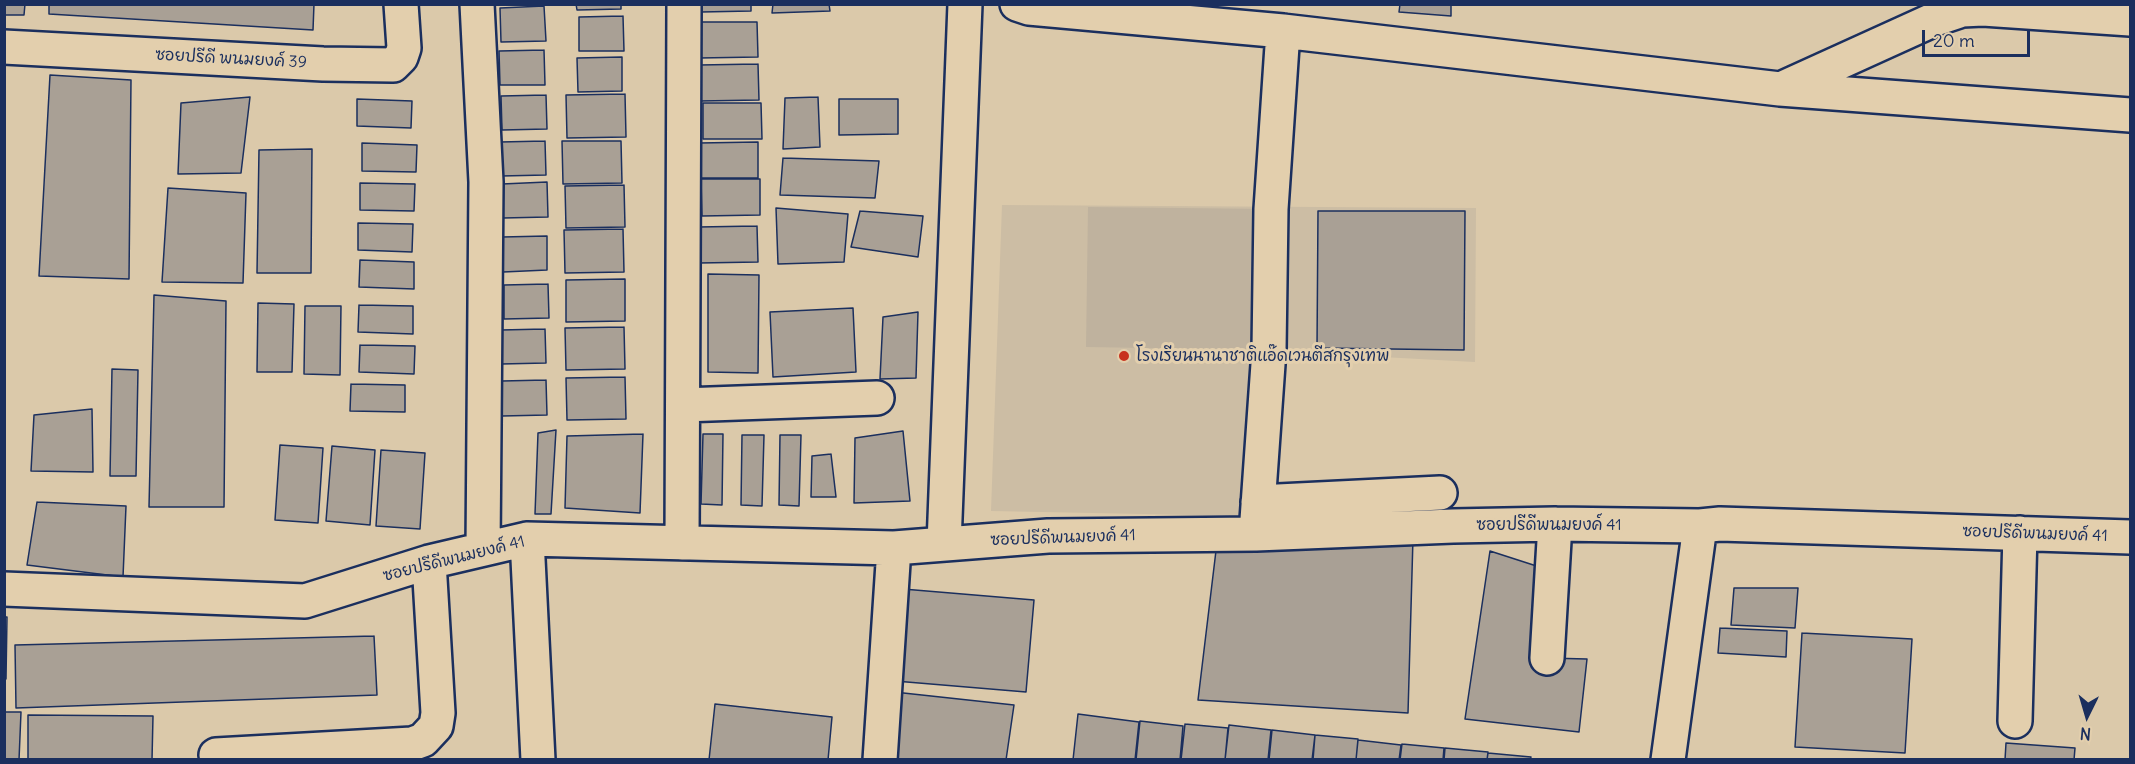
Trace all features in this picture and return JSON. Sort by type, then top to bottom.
[{"type":"street","name":"ซอยปรีดี พนมยงค์ 39","points":[[4,47],[323,64],[393,65],[401,57],[404,48],[401,4]]},
{"type":"street","points":[[477,4],[486,182],[483,549]]},
{"type":"street","points":[[682,543],[684,4]]},
{"type":"street","points":[[944,544],[965,4]]},
{"type":"street","points":[[1017,4],[1029,8],[1283,31],[1780,89],[2130,115]]},
{"type":"street","points":[[1780,89],[1962,10],[1983,9],[2130,19]]},
{"type":"street","points":[[1256,534],[1269,350],[1271,210],[1283,31]]},
{"type":"street","points":[[683,405],[877,398]]},
{"type":"street","points":[[1258,502],[1440,493]]},
{"type":"street","points":[[1547,658],[1555,524]]},
{"type":"street","name":"ซอยปรีดีพนมยงค์ 41","points":[[4,589],[305,601],[429,561],[527,539],[894,548],[1048,536],[1256,534],[1555,524],[1700,526],[1720,524],[2130,537]]},
{"type":"street","points":[[1668,759],[1700,526]]},
{"type":"street","points":[[2015,721],[2020,533]]},
{"type":"street","points":[[527,539],[538,759]]},
{"type":"street","points":[[880,759],[894,548]]},
{"type":"street","points":[[216,755],[400,744],[423,740],[436,726],[438,713],[429,561]]},
{"type":"shaded area","name":"โรงเรียนนานาชาติแอ๊ดเวนตีสกรุงเทพ","points":[[1002,205],[1476,208],[1475,362],[1253,350],[1246,516],[991,511]]},
{"type":"shaded area","points":[[1088,207],[1271,209],[1269,350],[1086,347]]},
{"type":"building","points":[[4,4],[25,4],[24,15],[4,15]]},
{"type":"building","points":[[49,4],[314,4],[313,30],[49,14]]},
{"type":"building","points":[[576,4],[621,4],[621,9],[577,10]]},
{"type":"building","points":[[700,4],[751,4],[751,11],[701,12]]},
{"type":"building","points":[[773,4],[829,4],[830,11],[772,13]]},
{"type":"building","points":[[1400,4],[1451,4],[1451,16],[1399,12]]},
{"type":"building","points":[[544,6],[546,41],[501,42],[500,8]]},
{"type":"building","points":[[623,16],[624,51],[579,51],[579,17]]},
{"type":"building","points":[[698,22],[757,22],[758,57],[699,58]]},
{"type":"building","points":[[544,50],[545,85],[500,85],[499,51]]},
{"type":"building","points":[[622,57],[622,91],[578,92],[577,58]]},
{"type":"building","points":[[758,64],[759,100],[700,101],[699,65]]},
{"type":"building","points":[[50,75],[131,80],[129,279],[39,276]]},
{"type":"building","points":[[625,94],[626,137],[567,138],[566,95]]},
{"type":"building","points":[[546,95],[547,129],[502,130],[501,96]]},
{"type":"building","points":[[250,97],[241,173],[178,174],[181,103]]},
{"type":"building","points":[[818,97],[820,147],[783,149],[785,98]]},
{"type":"building","points":[[357,99],[412,101],[411,128],[357,126]]},
{"type":"building","points":[[839,99],[898,99],[898,134],[839,135]]},
{"type":"building","points":[[703,103],[761,103],[762,139],[703,139]]},
{"type":"building","points":[[545,141],[546,175],[501,176],[500,142]]},
{"type":"building","points":[[562,141],[621,141],[622,183],[563,184]]},
{"type":"building","points":[[758,142],[758,178],[700,178],[699,143]]},
{"type":"building","points":[[362,143],[417,145],[416,172],[362,171]]},
{"type":"building","points":[[312,149],[311,273],[257,273],[259,150]]},
{"type":"building","points":[[783,158],[879,161],[875,198],[780,195]]},
{"type":"building","points":[[701,179],[760,179],[760,215],[702,216]]},
{"type":"building","points":[[547,182],[548,217],[503,218],[502,184]]},
{"type":"building","points":[[360,183],[415,184],[414,211],[360,210]]},
{"type":"building","points":[[624,185],[625,227],[566,228],[565,186]]},
{"type":"building","points":[[168,188],[246,193],[243,283],[162,282]]},
{"type":"building","points":[[776,208],[848,214],[844,262],[778,264]]},
{"type":"building","points":[[860,211],[923,216],[918,257],[851,247]]},
{"type":"building","points":[[1318,211],[1465,211],[1464,350],[1317,348]]},
{"type":"building","points":[[358,223],[413,224],[412,252],[358,250]]},
{"type":"building","points":[[757,226],[758,262],[699,263],[698,227]]},
{"type":"building","points":[[623,229],[624,272],[565,273],[564,230]]},
{"type":"building","points":[[547,236],[547,270],[503,272],[502,237]]},
{"type":"building","points":[[360,260],[414,262],[414,289],[359,287]]},
{"type":"building","points":[[708,274],[759,275],[758,373],[708,372]]},
{"type":"building","points":[[625,279],[625,321],[566,322],[566,280]]},
{"type":"building","points":[[548,284],[549,318],[504,319],[504,285]]},
{"type":"building","points":[[154,295],[226,301],[224,507],[149,507]]},
{"type":"building","points":[[258,303],[294,304],[292,372],[257,372]]},
{"type":"building","points":[[359,305],[413,306],[413,334],[358,332]]},
{"type":"building","points":[[305,306],[341,306],[340,375],[304,374]]},
{"type":"building","points":[[853,308],[856,372],[773,377],[770,312]]},
{"type":"building","points":[[918,312],[916,378],[880,379],[883,317]]},
{"type":"building","points":[[624,327],[625,369],[566,370],[565,328]]},
{"type":"building","points":[[545,329],[546,363],[501,364],[501,330]]},
{"type":"building","points":[[360,345],[415,346],[414,374],[359,372]]},
{"type":"building","points":[[112,369],[138,370],[136,476],[110,476]]},
{"type":"building","points":[[625,377],[626,419],[567,420],[566,378]]},
{"type":"building","points":[[546,380],[547,415],[502,416],[502,381]]},
{"type":"building","points":[[351,384],[405,385],[405,412],[350,411]]},
{"type":"building","points":[[92,409],[93,472],[31,471],[34,415]]},
{"type":"building","points":[[556,430],[551,514],[535,514],[538,433]]},
{"type":"building","points":[[903,431],[910,501],[854,503],[855,438]]},
{"type":"building","points":[[643,434],[640,513],[565,508],[567,436]]},
{"type":"building","points":[[703,434],[723,434],[722,505],[701,504]]},
{"type":"building","points":[[742,435],[764,435],[762,506],[741,505]]},
{"type":"building","points":[[780,435],[801,435],[799,506],[779,505]]},
{"type":"building","points":[[280,445],[323,448],[318,523],[275,520]]},
{"type":"building","points":[[332,446],[375,450],[370,525],[326,521]]},
{"type":"building","points":[[381,450],[425,453],[420,529],[376,526]]},
{"type":"building","points":[[831,454],[836,497],[811,497],[812,456]]},
{"type":"building","points":[[37,502],[126,506],[123,577],[27,565]]},
{"type":"building","points":[[1218,534],[1413,538],[1408,713],[1198,700]]},
{"type":"building","points":[[1490,551],[1552,571],[1547,658],[1587,659],[1579,732],[1465,719]]},
{"type":"building","points":[[1734,588],[1798,588],[1795,628],[1731,625]]},
{"type":"building","points":[[903,589],[1034,600],[1026,692],[895,681]]},
{"type":"building","points":[[4,617],[7,617],[6,679],[4,679]]},
{"type":"building","points":[[1720,628],[1787,631],[1786,657],[1718,653]]},
{"type":"building","points":[[1802,633],[1912,639],[1905,753],[1795,747]]},
{"type":"building","points":[[374,636],[377,695],[16,708],[15,645]]},
{"type":"building","points":[[885,691],[1014,705],[1006,760],[880,760]]},
{"type":"building","points":[[715,704],[832,717],[828,760],[709,760]]},
{"type":"building","points":[[4,712],[21,712],[19,760],[4,760]]},
{"type":"building","points":[[1078,714],[1139,722],[1135,760],[1073,760]]},
{"type":"building","points":[[28,715],[153,716],[152,760],[28,760]]},
{"type":"building","points":[[1140,721],[1183,726],[1180,760],[1136,760]]},
{"type":"building","points":[[1185,724],[1228,728],[1225,760],[1181,760]]},
{"type":"building","points":[[1229,725],[1271,730],[1268,760],[1225,760]]},
{"type":"building","points":[[1272,730],[1315,735],[1312,760],[1269,760]]},
{"type":"building","points":[[1315,735],[1358,739],[1356,760],[1313,760]]},
{"type":"building","points":[[1358,740],[1401,745],[1399,760],[1356,760]]},
{"type":"building","points":[[2006,743],[2075,748],[2074,760],[2005,760]]},
{"type":"building","points":[[1402,744],[1444,748],[1443,760],[1400,760]]},
{"type":"building","points":[[1445,748],[1488,752],[1487,760],[1444,760]]},
{"type":"building","points":[[1488,753],[1531,757],[1530,760],[1487,760]]},
{"type":"place","name":"โรงเรียนนานาชาติแอ๊ดเวนตีสกรุงเทพ","points":[[1124,356]]}]
